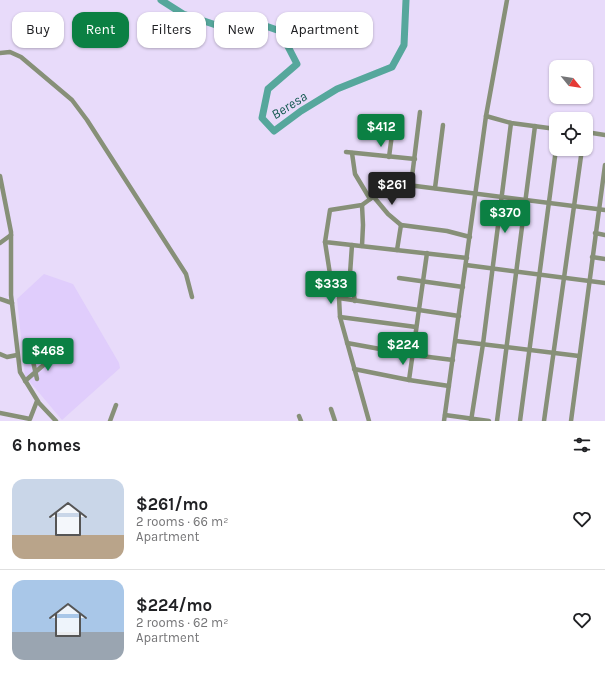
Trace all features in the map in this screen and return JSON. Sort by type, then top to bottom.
[{"type":"street","points":[[444,421],[486,116],[507,0]]},
{"type":"street","points":[[0,53],[10,52],[21,57],[72,100],[87,120],[186,274],[192,297]]},
{"type":"street","points":[[412,185],[420,112]]},
{"type":"street","points":[[486,116],[512,123],[549,128]]},
{"type":"street","points":[[471,420],[483,344],[512,123]]},
{"type":"street","points":[[435,188],[443,124]]},
{"type":"street","points":[[389,157],[393,126]]},
{"type":"street","points":[[497,421],[524,200],[535,126]]},
{"type":"street","points":[[593,133],[605,134]]},
{"type":"street","points":[[346,152],[415,159]]},
{"type":"street","points":[[352,153],[355,174],[372,198],[402,225],[447,231],[470,237]]},
{"type":"street","points":[[520,421],[555,156]]},
{"type":"street","points":[[544,421],[581,156]]},
{"type":"street","points":[[571,421],[598,209],[604,183],[605,165]]},
{"type":"street","points":[[0,176],[2,198],[11,235],[12,303],[20,372],[37,401],[56,421]]},
{"type":"street","points":[[350,276],[330,274],[325,242],[330,210],[362,205],[392,183],[605,210]]},
{"type":"street","points":[[362,205],[362,246]]},
{"type":"street","points":[[397,250],[402,225]]},
{"type":"street","points":[[595,233],[605,234]]},
{"type":"street","points":[[0,243],[11,235]]},
{"type":"street","points":[[325,242],[467,258]]},
{"type":"street","points":[[352,245],[350,276],[355,301]]},
{"type":"street","points":[[409,380],[427,253]]},
{"type":"street","points":[[592,258],[605,259]]},
{"type":"street","points":[[466,265],[605,284]]},
{"type":"street","points":[[399,278],[463,287]]},
{"type":"street","points":[[369,421],[340,317],[339,298],[459,316]]},
{"type":"street","points":[[0,299],[12,303]]},
{"type":"street","points":[[340,317],[416,327]]},
{"type":"street","points":[[456,341],[579,356]]},
{"type":"street","points":[[347,343],[412,355],[453,360]]},
{"type":"street","points":[[27,348],[32,357],[37,379]]},
{"type":"street","points":[[25,381],[61,350]]},
{"type":"street","points":[[0,354],[7,357],[17,355]]},
{"type":"street","points":[[354,369],[449,386]]},
{"type":"street","points":[[0,413],[30,420],[37,401]]},
{"type":"street","points":[[110,421],[116,404]]},
{"type":"street","points":[[331,409],[335,421]]},
{"type":"street","points":[[445,415],[471,420],[489,421]]},
{"type":"shaded area","points":[[44,274],[73,284],[119,363],[120,368],[62,420],[25,376],[17,299]]},
{"type":"waterway","name":"Beresa","points":[[161,0],[183,14],[216,25],[240,26],[260,24],[280,31],[297,64],[268,89],[262,118],[274,131],[301,111],[337,89],[392,67],[404,45],[406,0]]}]
